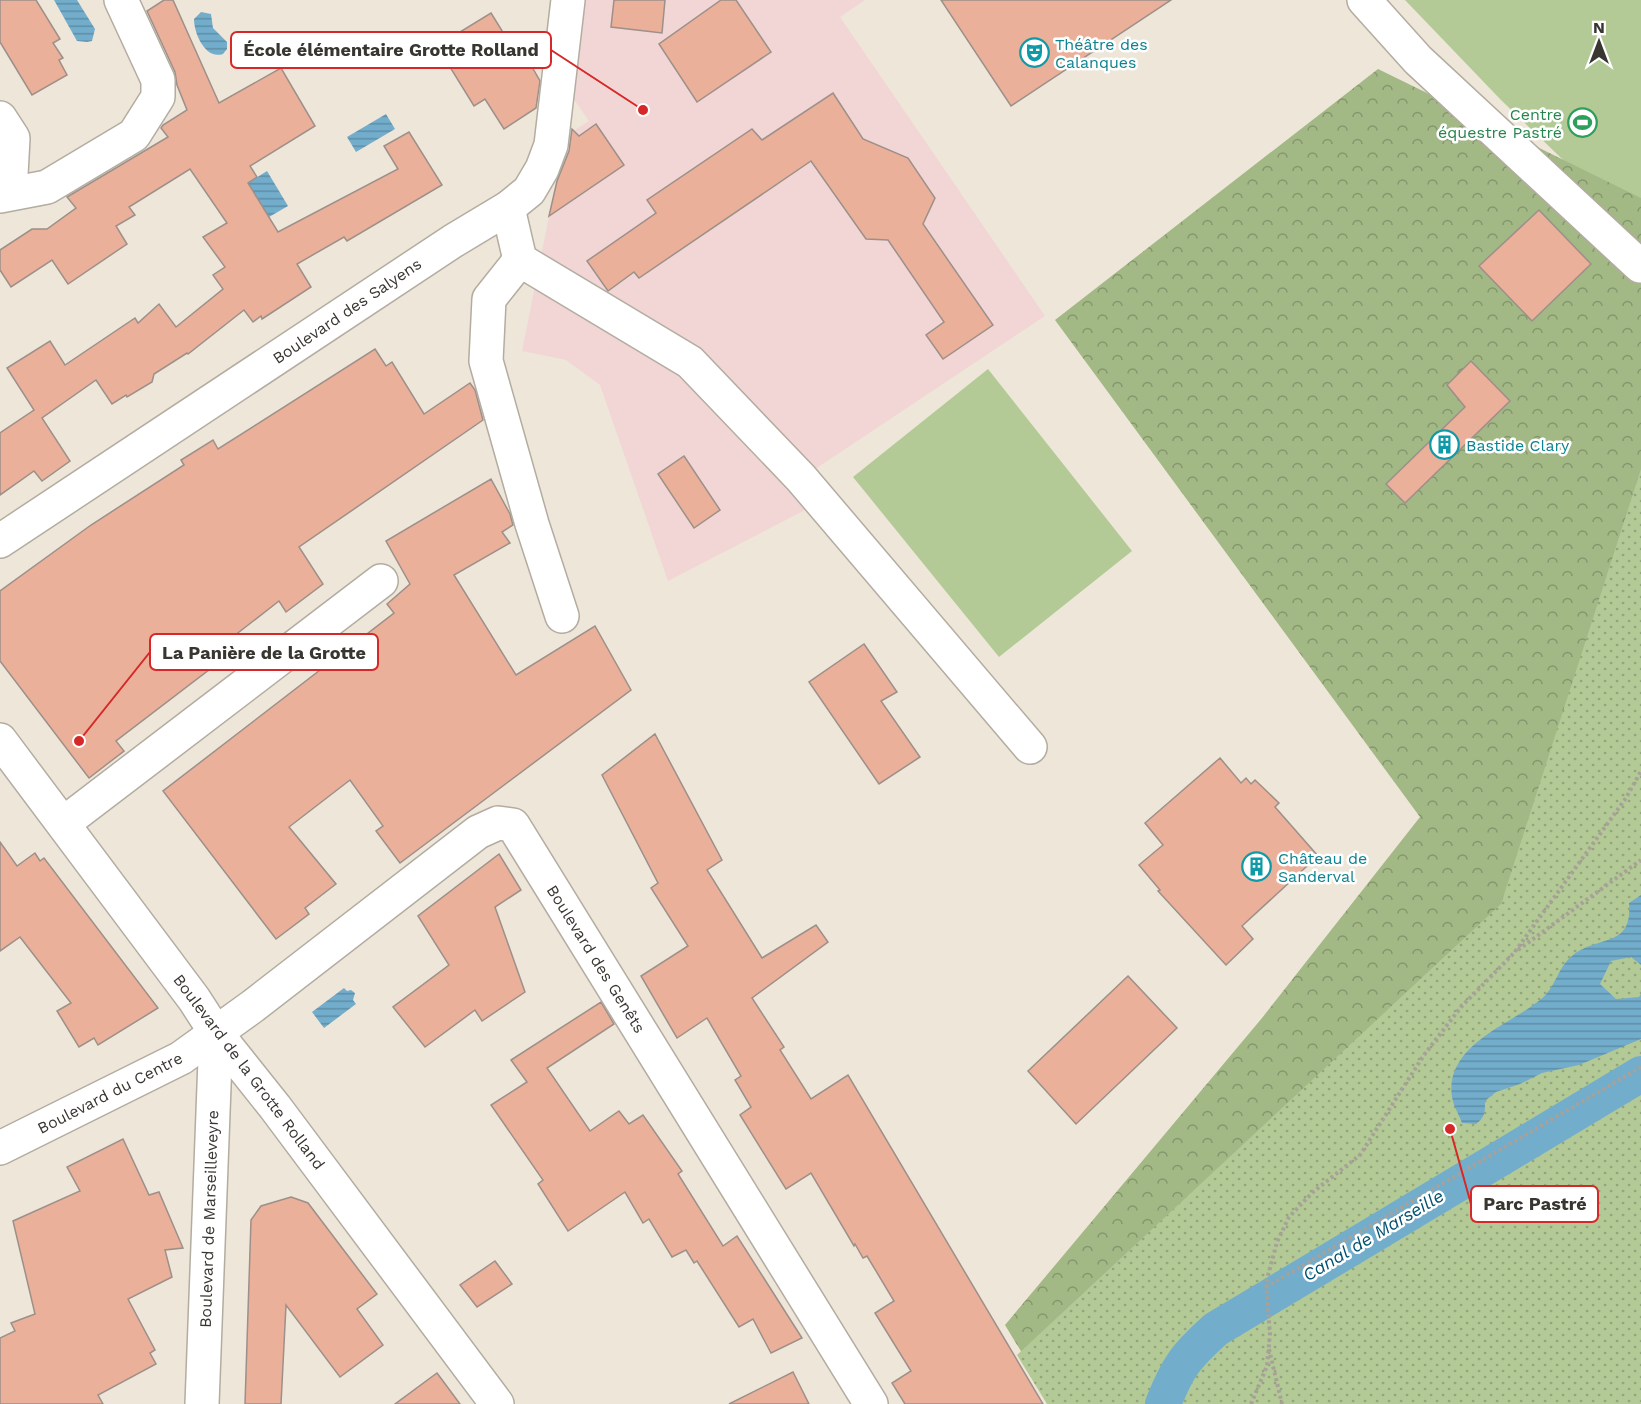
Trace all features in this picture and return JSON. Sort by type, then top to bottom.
[{"type":"street","points":[[0,118],[13,138],[5,194],[47,187],[134,135],[158,97],[158,80],[121,0]]},
{"type":"street","name":"Boulevard des Salyens","points":[[0,541],[453,241],[508,208],[529,191],[542,169],[551,145],[568,0]]},
{"type":"street","points":[[1364,0],[1419,60],[1640,266]]},
{"type":"street","points":[[508,208],[520,260],[690,362],[801,478],[1030,747]]},
{"type":"street","points":[[520,260],[489,299],[486,361],[532,524],[562,616]]},
{"type":"street","points":[[64,823],[381,581]]},
{"type":"street","name":"Boulevard de la Grotte Rolland","points":[[0,740],[195,999],[216,1033],[275,1107],[497,1404]]},
{"type":"street","name":"Boulevard des Genêts","points":[[216,1033],[478,832],[498,823],[513,825],[872,1404]]},
{"type":"street","name":"Boulevard du Centre","points":[[0,1148],[182,1058],[216,1033]]},
{"type":"street","name":"Boulevard de Marseilleveyre","points":[[202,1404],[216,1033]]},
{"type":"path","points":[[1251,1404],[1267,1366],[1270,1334],[1266,1289],[1277,1242],[1290,1217],[1313,1192],[1360,1155],[1424,1055],[1461,1007],[1514,953],[1626,798],[1641,771]]},
{"type":"path","points":[[1514,953],[1641,860]]},
{"type":"path","points":[[1266,1289],[1641,1067]]},
{"type":"path","points":[[1269,1346],[1282,1404]]},
{"type":"shaded area","points":[[585,0],[865,0],[840,17],[1045,316],[788,487],[805,510],[668,581],[600,385],[566,360],[522,351],[567,135],[589,121],[573,98]]},
{"type":"green space","name":"Centre équestre Pastré","points":[[1405,0],[1641,0],[1641,235],[1501,100]]},
{"type":"green space","points":[[1378,69],[1641,198],[1641,1404],[1053,1404],[1005,1325],[1262,1018],[1420,817],[1055,320]]},
{"type":"green space","points":[[988,369],[1132,551],[999,657],[853,477]]},
{"type":"green space","points":[[1641,469],[1641,1404],[1047,1404],[1017,1355],[1501,904]]},
{"type":"water","points":[[54,0],[77,0],[95,29],[92,41],[77,41]]},
{"type":"water","points":[[201,12],[211,14],[213,28],[227,42],[227,49],[223,54],[211,53],[198,38],[194,19]]},
{"type":"water","points":[[386,114],[395,129],[356,152],[347,137]]},
{"type":"water","points":[[267,171],[288,206],[269,217],[248,183]]},
{"type":"water","points":[[1641,895],[1641,965],[1631,957],[1611,961],[1600,984],[1616,999],[1639,997],[1641,994],[1641,1039],[1579,1065],[1542,1073],[1496,1092],[1485,1101],[1484,1114],[1476,1124],[1462,1123],[1452,1097],[1452,1079],[1458,1064],[1468,1050],[1496,1028],[1540,1000],[1572,956],[1619,934],[1625,928],[1629,918],[1629,903]]},
{"type":"water","points":[[344,988],[355,993],[353,1000],[356,1004],[324,1028],[312,1012]]},
{"type":"building","points":[[0,0],[36,0],[60,39],[53,43],[63,58],[59,60],[67,75],[32,95],[0,42]]},
{"type":"building","points":[[164,0],[173,0],[219,103],[281,68],[315,126],[250,166],[257,177],[248,183],[278,232],[398,169],[384,146],[409,132],[442,185],[347,241],[344,237],[297,264],[311,287],[262,319],[261,316],[253,322],[244,310],[188,354],[154,374],[152,382],[127,397],[126,395],[112,404],[96,380],[42,418],[70,461],[42,481],[34,471],[0,495],[0,433],[34,410],[7,368],[50,341],[65,365],[135,318],[138,323],[159,304],[176,327],[223,289],[213,275],[225,267],[203,237],[227,223],[190,169],[129,207],[135,215],[116,226],[127,244],[68,284],[52,260],[11,287],[0,270],[0,250],[32,229],[47,229],[76,208],[67,197],[168,137],[161,128],[163,125],[187,110],[177,85],[175,72],[147,11]]},
{"type":"building","points":[[614,0],[665,0],[662,33],[611,27]]},
{"type":"building","points":[[721,0],[736,0],[771,52],[697,102],[659,44]]},
{"type":"building","name":"Théâtre des Calanques","points":[[941,0],[1171,0],[1011,106]]},
{"type":"building","points":[[491,13],[522,63],[528,60],[540,81],[536,108],[504,129],[485,99],[474,106],[437,46]]},
{"type":"building","points":[[833,93],[863,139],[908,158],[935,198],[923,224],[993,325],[943,359],[926,335],[944,322],[888,240],[866,239],[811,161],[639,278],[634,272],[608,291],[587,261],[656,213],[647,200],[752,129],[762,140]]},
{"type":"building","points":[[596,124],[624,165],[549,216],[557,181],[569,151],[572,129],[579,136]]},
{"type":"building","points":[[1539,210],[1591,264],[1532,321],[1479,266]]},
{"type":"building","points":[[375,349],[386,366],[392,362],[424,414],[470,383],[475,390],[483,420],[299,547],[323,584],[286,612],[279,601],[225,643],[231,653],[116,741],[124,751],[89,778],[0,661],[0,591],[91,525],[184,465],[181,460],[213,440],[218,449]]},
{"type":"building","name":"Bastide Clary","points":[[1471,361],[1510,401],[1405,503],[1386,484],[1465,407],[1447,385]]},
{"type":"building","points":[[684,456],[720,510],[694,528],[658,474]]},
{"type":"building","points":[[491,479],[510,514],[513,525],[502,532],[510,543],[454,575],[516,675],[595,626],[631,690],[400,863],[376,831],[383,826],[350,780],[289,827],[336,884],[305,908],[309,914],[276,939],[163,791],[394,613],[387,604],[410,584],[386,541]]},
{"type":"building","points":[[864,644],[897,692],[881,701],[920,757],[879,784],[809,682]]},
{"type":"building","points":[[655,734],[722,860],[707,870],[762,958],[816,925],[828,942],[752,998],[784,1047],[780,1050],[811,1099],[848,1075],[1043,1404],[905,1404],[892,1383],[911,1371],[875,1313],[894,1301],[867,1256],[863,1258],[855,1244],[854,1246],[811,1173],[786,1189],[740,1115],[751,1107],[735,1080],[741,1076],[707,1018],[677,1038],[641,976],[688,946],[651,888],[658,883],[602,775]]},
{"type":"building","points":[[1220,758],[1241,783],[1246,778],[1251,784],[1255,780],[1279,803],[1275,807],[1318,856],[1242,926],[1253,939],[1226,965],[1158,891],[1160,890],[1139,865],[1163,845],[1145,823]]},
{"type":"building","points":[[0,842],[17,866],[35,853],[40,861],[44,858],[158,1008],[98,1045],[94,1038],[79,1047],[57,1011],[71,1003],[20,937],[0,951]]},
{"type":"building","points":[[499,854],[521,890],[495,907],[525,992],[482,1021],[475,1010],[425,1047],[393,1007],[449,965],[418,916]]},
{"type":"building","points":[[1128,976],[1177,1028],[1076,1124],[1028,1071]]},
{"type":"building","points":[[601,1002],[614,1024],[547,1068],[590,1131],[619,1111],[629,1124],[643,1115],[682,1171],[678,1174],[723,1246],[737,1236],[802,1338],[771,1353],[753,1319],[739,1327],[697,1261],[694,1263],[686,1250],[672,1257],[649,1219],[643,1223],[625,1192],[568,1231],[538,1184],[543,1180],[491,1105],[527,1082],[511,1060]]},
{"type":"building","points":[[123,1139],[149,1195],[159,1192],[183,1248],[165,1250],[172,1277],[128,1299],[155,1350],[150,1353],[156,1364],[98,1395],[103,1404],[0,1404],[0,1338],[15,1331],[11,1323],[35,1314],[13,1221],[80,1191],[67,1167]]},
{"type":"building","points":[[291,1197],[308,1203],[377,1294],[357,1309],[383,1345],[340,1377],[286,1305],[281,1404],[245,1404],[251,1220],[261,1206]]},
{"type":"building","points":[[495,1261],[512,1284],[477,1307],[460,1285]]},
{"type":"building","points":[[793,1372],[809,1404],[729,1404]]},
{"type":"building","points":[[437,1373],[460,1404],[395,1404]]},
{"type":"waterway","name":"Canal de Marseille","points":[[1163,1404],[1184,1362],[1216,1329],[1641,1074]]},
{"type":"place","name":"Théâtre des Calanques","points":[[1034,53]]},
{"type":"place","name":"École élémentaire Grotte Rolland","points":[[643,110]]},
{"type":"place","name":"Centre équestre Pastré","points":[[1583,123]]},
{"type":"place","name":"Bastide Clary","points":[[1445,445]]},
{"type":"place","name":"La Panière de la Grotte","points":[[79,741]]},
{"type":"place","name":"Château de Sanderval","points":[[1257,867]]},
{"type":"place","name":"Parc Pastré","points":[[1450,1129]]}]
